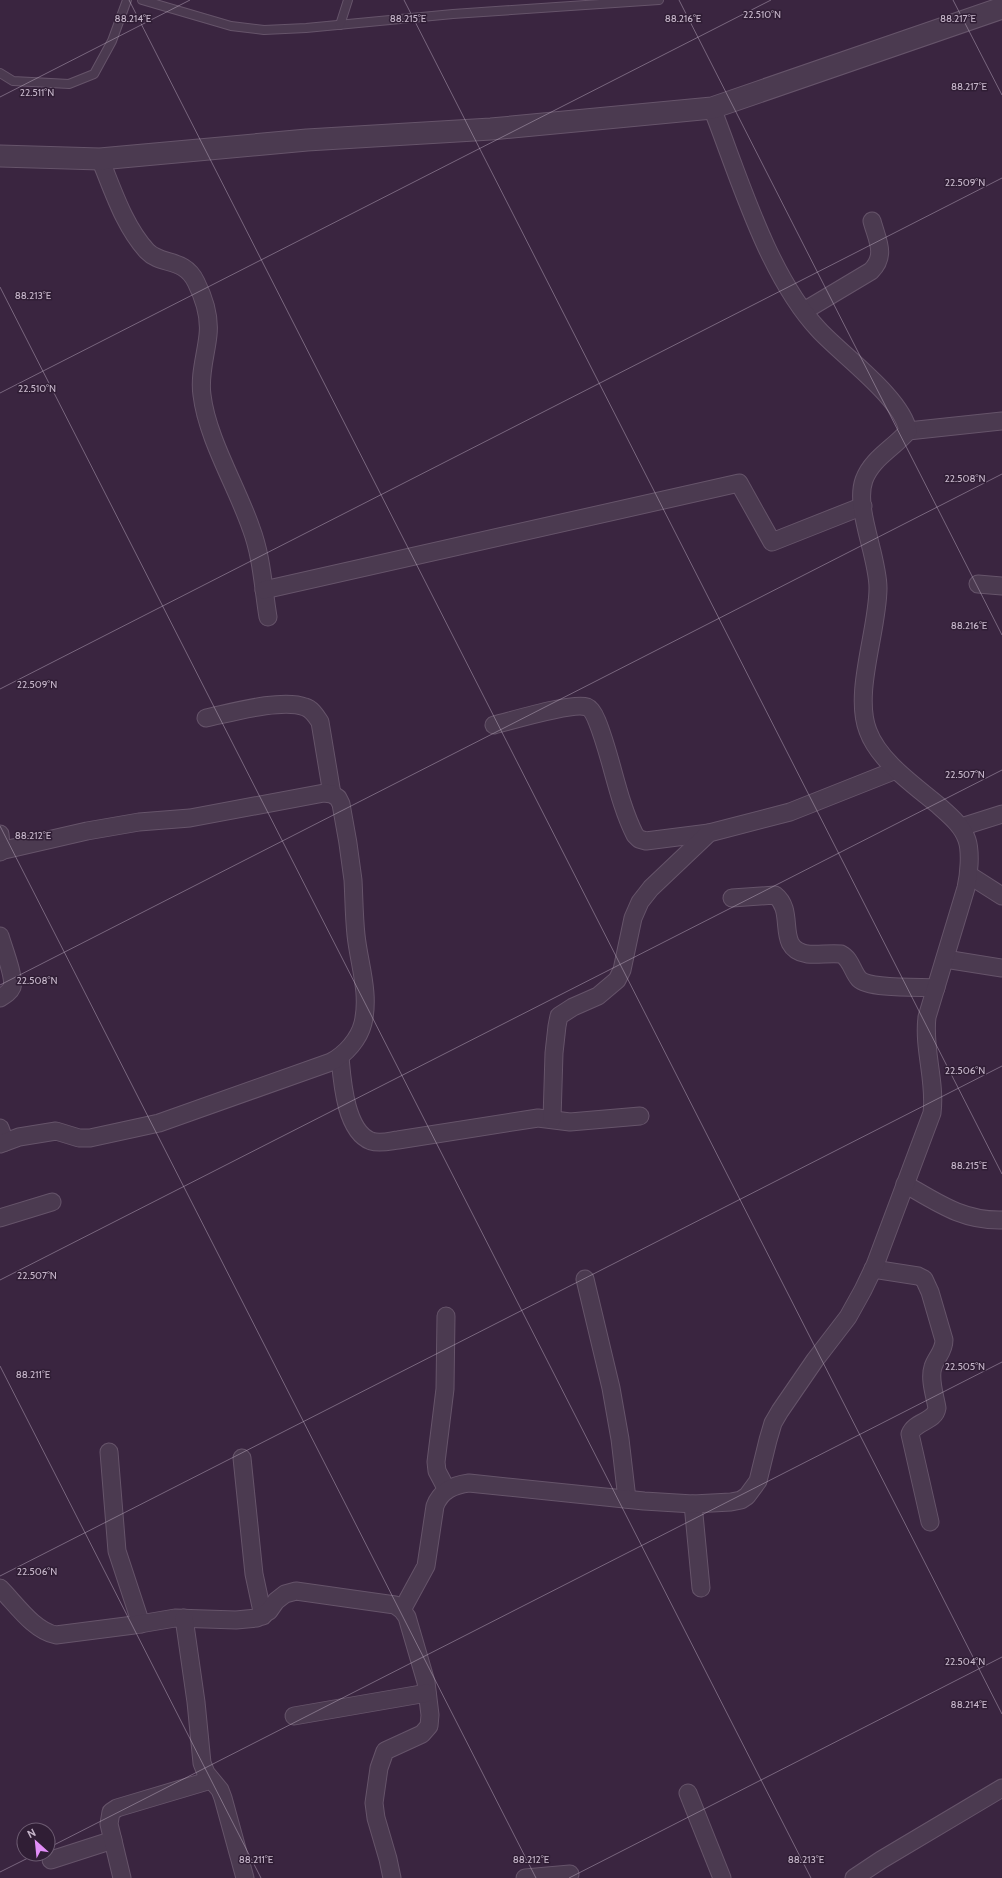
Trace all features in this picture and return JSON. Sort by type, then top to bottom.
[{"type":"street","points":[[0,156],[100,159],[307,140],[491,129],[712,108],[1002,8]]},
{"type":"street","points":[[712,108],[752,213],[791,294],[819,330],[889,398],[904,418],[908,431]]},
{"type":"street","points":[[100,159],[124,215],[147,251],[157,258],[178,264],[188,271],[195,280],[202,294],[207,317],[208,333],[202,378],[202,395],[207,418],[251,528],[261,565],[268,617]]},
{"type":"street","points":[[804,312],[871,271],[878,263],[881,253],[872,221]]},
{"type":"street","points":[[402,1610],[426,1566],[435,1506],[438,1498],[447,1490],[457,1485],[469,1483],[693,1504],[741,1500],[754,1488],[758,1481],[773,1423],[815,1360],[848,1317],[864,1290],[932,1113],[934,1099],[933,1085],[925,1028],[969,875],[967,840],[961,827],[951,816],[896,770],[875,745],[868,731],[863,711],[863,695],[877,606],[878,588],[877,569],[863,506],[863,485],[871,467],[908,431],[1002,421]]},
{"type":"street","points":[[264,590],[739,483],[772,542],[863,506]]},
{"type":"street","points":[[978,584],[1002,586]]},
{"type":"street","points":[[206,718],[268,706],[291,704],[306,707],[314,713],[320,722],[332,794]]},
{"type":"street","points":[[494,725],[551,710],[575,706],[586,707],[592,711],[598,722],[615,781],[635,835],[646,841],[709,833],[790,812],[896,770]]},
{"type":"street","points":[[0,834],[0,852],[63,836],[139,822],[190,818],[324,793],[332,794],[338,798],[341,804],[349,846],[356,937],[366,1003],[363,1023],[356,1038],[340,1057],[159,1123],[90,1138],[79,1138],[56,1131],[2,1138]]},
{"type":"street","points":[[961,827],[1002,814]]},
{"type":"street","points":[[552,1119],[555,1042],[559,1016],[573,1007],[598,996],[617,980],[622,970],[632,918],[640,902],[651,888],[709,833]]},
{"type":"street","points":[[969,875],[1002,896]]},
{"type":"street","points":[[732,898],[775,895],[783,902],[786,909],[788,940],[791,946],[807,954],[841,954],[846,956],[860,980],[868,983],[899,987],[936,988]]},
{"type":"street","points":[[0,936],[12,978],[12,986],[8,992],[0,998]]},
{"type":"street","points":[[945,959],[1002,968]]},
{"type":"street","points":[[340,1057],[346,1105],[359,1131],[371,1140],[382,1142],[538,1118],[570,1122],[640,1116]]},
{"type":"street","points":[[905,1184],[955,1213],[973,1217],[1002,1220]]},
{"type":"street","points":[[0,1218],[52,1202]]},
{"type":"street","points":[[873,1269],[918,1276],[924,1279],[930,1292],[944,1340],[944,1347],[933,1366],[932,1373],[937,1408],[936,1413],[912,1428],[910,1434],[930,1522]]},
{"type":"street","points":[[585,1279],[611,1388],[620,1439],[627,1499]]},
{"type":"street","points":[[446,1316],[445,1389],[436,1462],[437,1471],[447,1490]]},
{"type":"street","points":[[109,1452],[117,1551],[141,1624]]},
{"type":"street","points":[[242,1458],[254,1574],[263,1616]]},
{"type":"street","points":[[693,1504],[701,1588]]},
{"type":"street","points":[[0,1588],[38,1629],[56,1635],[141,1624],[165,1619],[184,1618],[236,1620],[263,1616],[285,1594],[296,1591],[395,1605],[402,1610],[407,1617],[418,1655],[427,1693],[430,1715],[428,1726],[422,1734],[385,1751],[378,1768],[374,1803],[376,1818],[388,1858],[392,1878]]},
{"type":"street","points":[[184,1618],[196,1702],[202,1763],[206,1773],[220,1790],[224,1798],[245,1878]]},
{"type":"street","points":[[294,1716],[427,1693]]},
{"type":"street","points":[[122,1878],[109,1817],[111,1812],[117,1808],[211,1780]]},
{"type":"street","points":[[854,1878],[881,1860],[1002,1788]]},
{"type":"street","points":[[688,1793],[722,1878]]},
{"type":"street","points":[[56,1858],[113,1840]]},
{"type":"street","points":[[525,1878],[570,1874]]},
{"type":"lane","points":[[0,73],[13,81],[69,84],[94,74],[112,41],[127,0]]},
{"type":"lane","points":[[142,0],[231,26],[264,30],[340,25],[603,2],[659,0]]},
{"type":"lane","points":[[340,25],[348,0]]}]
